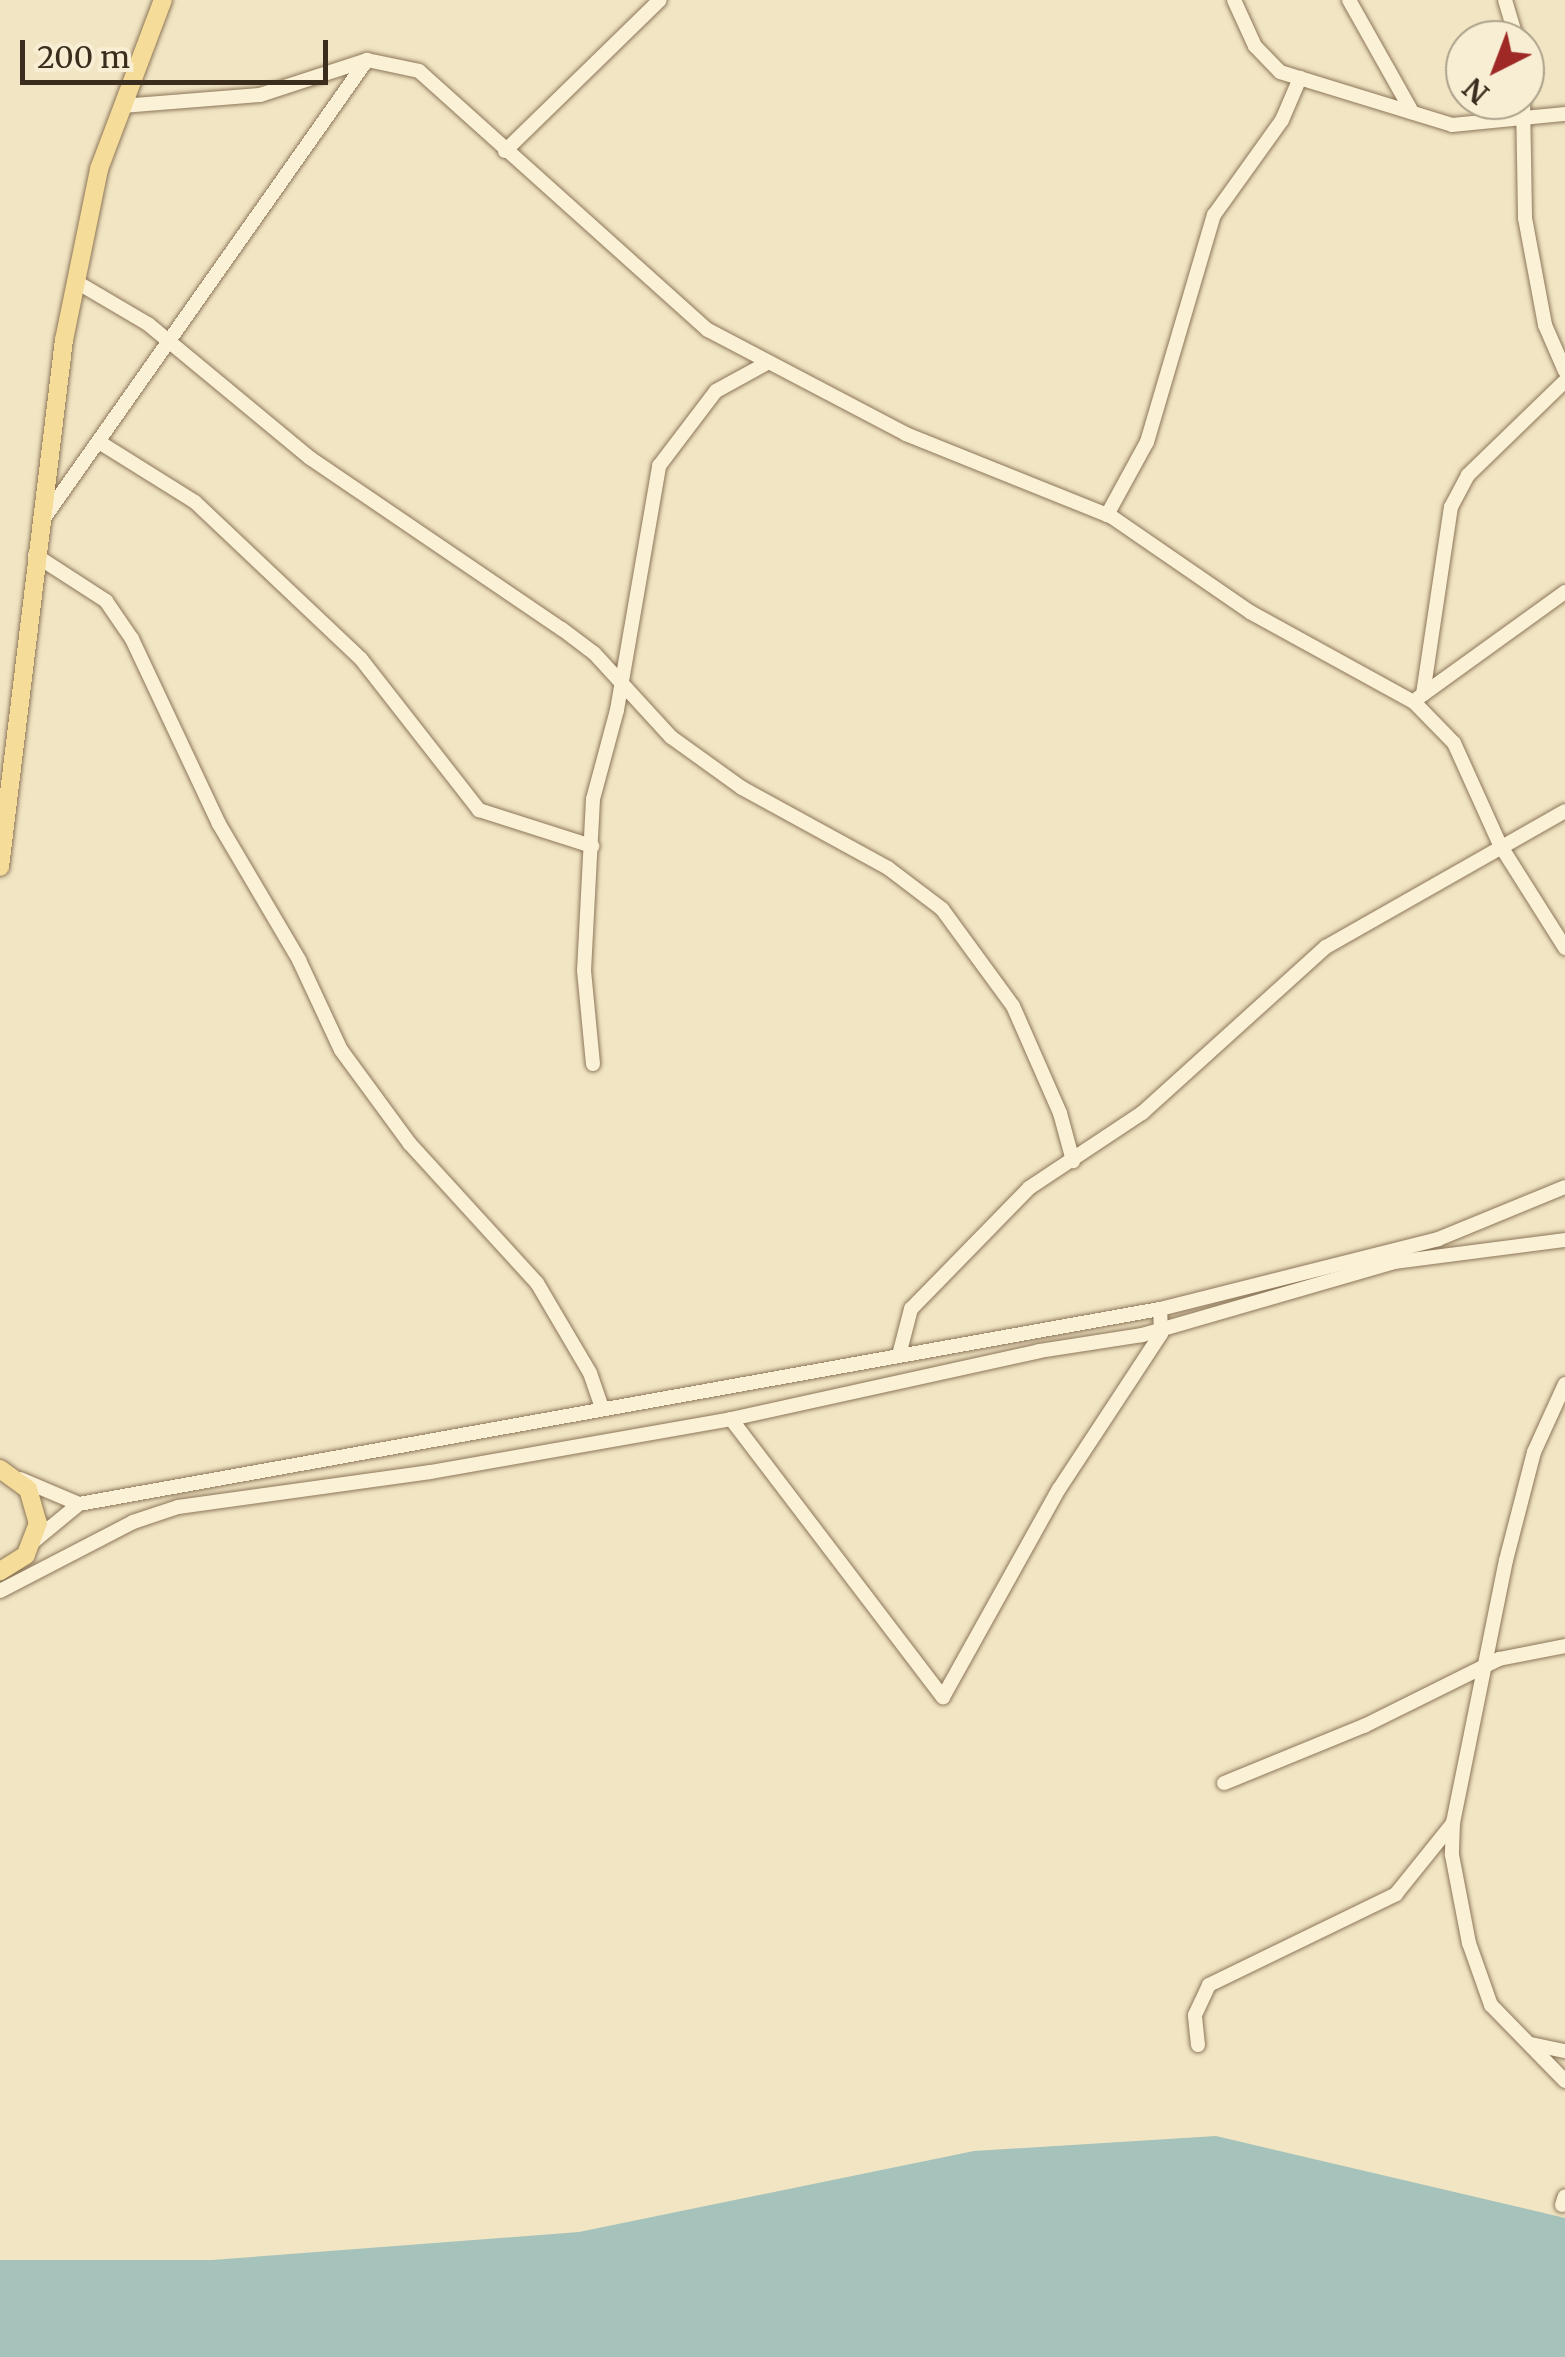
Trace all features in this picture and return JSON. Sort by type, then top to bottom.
[{"type":"main road","points":[[0,868],[34,554],[75,282],[100,169],[163,0]]},
{"type":"main road","points":[[0,1572],[34,1541],[36,1506],[8,1473]]},
{"type":"street","points":[[504,150],[660,0]]},
{"type":"street","points":[[1234,0],[1268,62],[1300,78],[1452,126],[1514,120]]},
{"type":"street","points":[[1348,0],[1412,113]]},
{"type":"street","points":[[38,526],[367,60]]},
{"type":"street","points":[[122,106],[260,95],[367,60],[419,71],[677,308],[767,362],[935,447],[1106,515],[1250,612],[1419,698],[1454,743],[1500,844],[1565,948]]},
{"type":"street","points":[[1106,515],[1147,442],[1214,215],[1282,120],[1300,78]]},
{"type":"street","points":[[1524,120],[1527,232],[1545,325],[1565,371]]},
{"type":"street","points":[[75,282],[168,344],[310,458],[594,653],[621,689],[671,737],[742,788],[888,868],[942,908],[1013,1006],[1060,1113],[1073,1162]]},
{"type":"street","points":[[592,1064],[584,971],[593,799],[621,689],[626,625],[659,466],[716,391],[767,362]]},
{"type":"street","points":[[1419,698],[1451,507],[1468,475],[1565,381]]},
{"type":"street","points":[[99,442],[195,502],[361,660],[479,810],[592,846]]},
{"type":"street","points":[[34,554],[106,601],[132,639],[220,824],[299,960],[341,1050],[410,1144],[537,1283],[602,1407]]},
{"type":"street","points":[[1419,698],[1565,592]]},
{"type":"street","points":[[899,1355],[900,1330],[932,1285],[1007,1206],[1142,1113],[1326,948],[1500,844],[1565,811]]},
{"type":"street","points":[[34,1541],[79,1504],[1160,1308],[1438,1238],[1565,1187]]},
{"type":"street","points":[[0,1591],[132,1522],[178,1507],[431,1472],[732,1419],[1163,1329],[1396,1262],[1565,1240]]},
{"type":"street","points":[[732,1419],[943,1697],[1059,1489],[1163,1329],[1160,1308]]},
{"type":"street","points":[[1565,1384],[1534,1452],[1484,1666],[1453,1822],[1460,1908],[1491,2005],[1565,2081]]},
{"type":"street","points":[[8,1473],[79,1504]]},
{"type":"street","points":[[1224,1783],[1364,1726],[1484,1666],[1565,1646]]},
{"type":"street","points":[[1198,2045],[1195,2015],[1209,1985],[1396,1894],[1453,1822]]},
{"type":"street","points":[[1530,2044],[1565,2051]]},
{"type":"water","points":[[1216,2136],[1565,2218],[1565,2357],[0,2357],[0,2260],[212,2260],[579,2232],[974,2151]]}]
